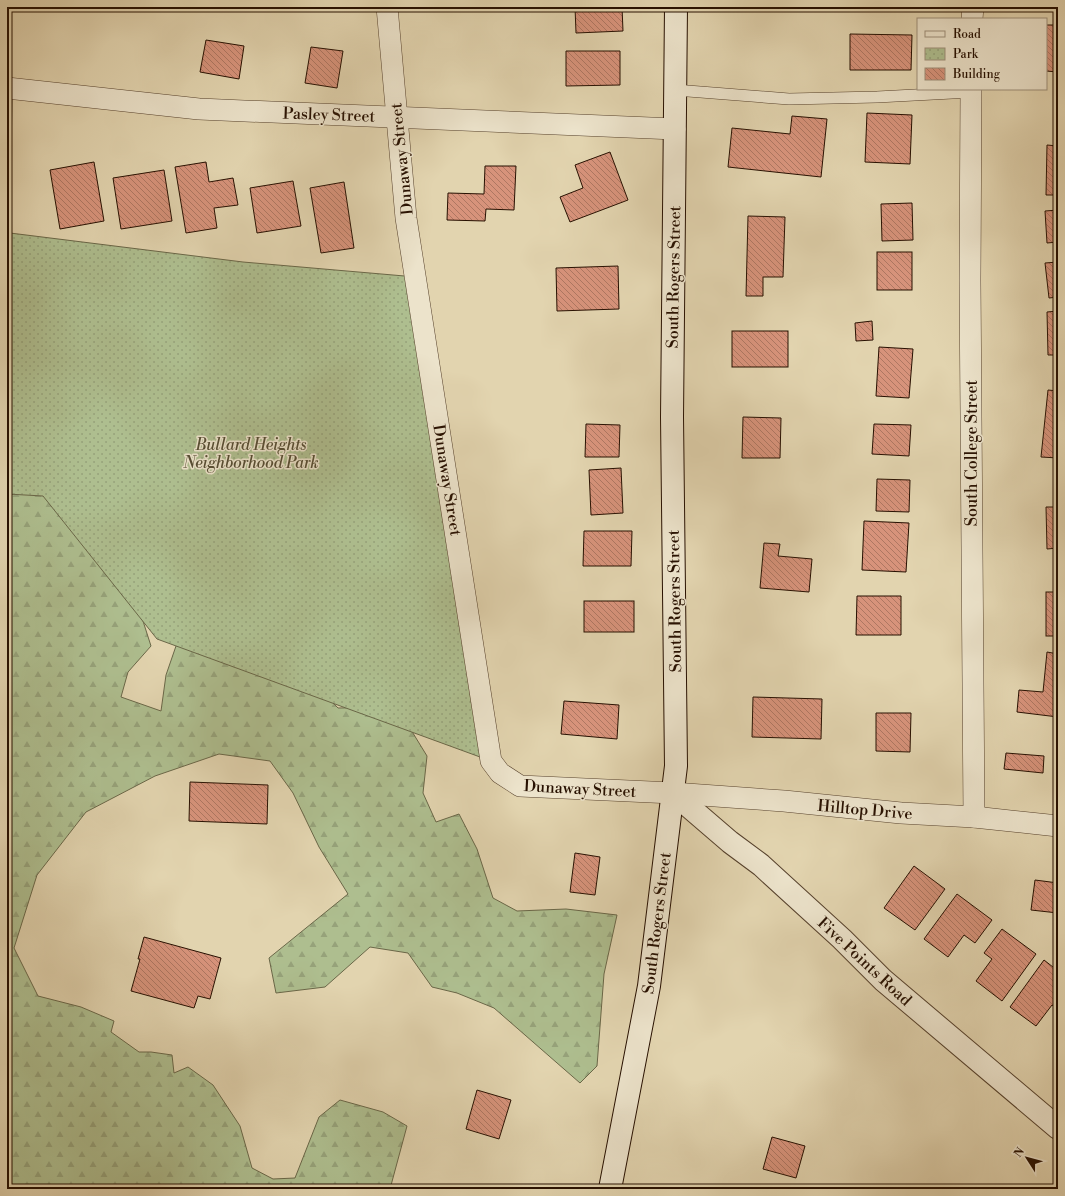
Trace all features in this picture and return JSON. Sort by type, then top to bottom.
[{"type":"main road","name":"South Rogers Street","points":[[610,1189],[649,986],[676,766],[672,417],[676,7]]},
{"type":"main road","name":"Five Points Road","points":[[673,793],[730,842],[761,865],[842,939],[883,980],[1058,1128]]},
{"type":"street","name":"Dunaway Street","points":[[387,7],[406,218],[491,761],[500,773],[520,786],[673,793]]},
{"type":"street","points":[[972,18],[973,7]]},
{"type":"street","name":"Pasley Street","points":[[7,88],[199,109],[675,129]]},
{"type":"street","name":"South College Street","points":[[971,90],[970,296],[974,817]]},
{"type":"street","name":"Hilltop Drive","points":[[673,793],[784,801],[901,813],[974,817],[1058,826]]},
{"type":"lane","points":[[675,90],[789,99],[870,97],[971,90]]},
{"type":"green space","name":"Bullard Heights Neighborhood Park","points":[[7,88],[12,89],[10,233],[243,262],[416,277],[491,761],[157,639],[43,496],[7,494]]},
{"type":"green space","points":[[7,472],[62,490],[134,593],[151,646],[128,672],[121,697],[161,711],[166,675],[176,646],[224,630],[291,659],[338,708],[397,707],[427,756],[423,793],[436,822],[459,814],[477,849],[493,898],[517,911],[566,909],[617,915],[604,974],[597,1066],[580,1083],[494,1008],[457,993],[432,987],[408,953],[370,947],[325,987],[276,993],[269,958],[348,894],[319,847],[293,793],[270,761],[219,754],[155,776],[86,812],[37,875],[14,948],[38,996],[81,1007],[114,1021],[111,1032],[139,1052],[172,1055],[174,1073],[188,1067],[213,1085],[240,1126],[252,1168],[273,1179],[295,1178],[319,1117],[340,1100],[383,1112],[407,1126],[390,1189],[7,1189]]},
{"type":"building","points":[[575,7],[622,7],[623,31],[576,33]]},
{"type":"building","points":[[1045,7],[1058,7],[1058,10],[1045,11]]},
{"type":"building","points":[[1047,25],[1058,25],[1058,72],[1047,71]]},
{"type":"building","points":[[850,34],[912,35],[911,70],[850,70]]},
{"type":"building","points":[[206,40],[244,46],[239,79],[200,72]]},
{"type":"building","points":[[311,47],[343,51],[337,88],[305,83]]},
{"type":"building","points":[[566,51],[620,51],[620,85],[566,86]]},
{"type":"building","points":[[867,113],[912,115],[910,164],[865,162]]},
{"type":"building","points":[[792,116],[827,119],[821,177],[728,167],[732,128],[790,134]]},
{"type":"building","points":[[1047,145],[1058,146],[1058,195],[1046,195]]},
{"type":"building","points":[[610,152],[628,200],[570,222],[560,197],[583,188],[575,165]]},
{"type":"building","points":[[94,162],[104,221],[60,229],[50,170]]},
{"type":"building","points":[[206,162],[209,182],[233,178],[238,205],[214,208],[217,228],[186,233],[175,167]]},
{"type":"building","points":[[485,166],[516,166],[514,210],[486,209],[485,221],[447,220],[448,193],[484,194]]},
{"type":"building","points":[[164,170],[172,221],[121,229],[113,178]]},
{"type":"building","points":[[293,181],[301,226],[257,233],[250,188]]},
{"type":"building","points":[[344,182],[354,248],[321,253],[310,188]]},
{"type":"building","points":[[912,203],[913,240],[882,241],[881,204]]},
{"type":"building","points":[[1058,210],[1058,242],[1047,243],[1045,211]]},
{"type":"building","points":[[748,216],[785,217],[783,277],[763,277],[763,296],[746,296]]},
{"type":"building","points":[[877,252],[912,252],[912,290],[877,290]]},
{"type":"building","points":[[1058,262],[1058,297],[1049,298],[1045,263]]},
{"type":"building","points":[[618,266],[619,309],[557,311],[556,268]]},
{"type":"building","points":[[1058,311],[1058,355],[1048,355],[1047,312]]},
{"type":"building","points":[[872,321],[873,340],[856,341],[855,323]]},
{"type":"building","points":[[732,331],[788,331],[788,367],[732,367]]},
{"type":"building","points":[[879,347],[913,349],[909,398],[876,396]]},
{"type":"building","points":[[1048,390],[1058,391],[1058,458],[1041,457]]},
{"type":"building","points":[[743,417],[781,418],[780,458],[742,458]]},
{"type":"building","points":[[586,424],[620,425],[619,457],[585,457]]},
{"type":"building","points":[[874,424],[911,425],[909,456],[872,454]]},
{"type":"building","points":[[621,468],[623,513],[591,515],[589,470]]},
{"type":"building","points":[[877,479],[910,480],[909,512],[876,511]]},
{"type":"building","points":[[1046,507],[1058,507],[1058,548],[1047,549]]},
{"type":"building","points":[[864,521],[909,523],[906,572],[862,570]]},
{"type":"building","points":[[584,531],[632,531],[631,566],[583,566]]},
{"type":"building","points":[[764,543],[780,544],[778,556],[812,559],[809,592],[760,588]]},
{"type":"building","points":[[1046,592],[1058,592],[1058,636],[1046,636]]},
{"type":"building","points":[[857,596],[901,596],[901,635],[856,635]]},
{"type":"building","points":[[584,601],[634,601],[634,632],[584,632]]},
{"type":"building","points":[[1047,652],[1058,654],[1058,717],[1017,712],[1019,690],[1043,692]]},
{"type":"building","points":[[753,697],[822,699],[821,739],[752,737]]},
{"type":"building","points":[[564,701],[619,705],[617,739],[561,734]]},
{"type":"building","points":[[876,713],[911,713],[910,752],[876,751]]},
{"type":"building","points":[[1006,753],[1044,756],[1043,773],[1004,769]]},
{"type":"building","points":[[190,782],[268,785],[267,824],[189,821]]},
{"type":"building","points":[[575,853],[600,857],[595,895],[570,892]]},
{"type":"building","points":[[914,866],[945,889],[915,930],[884,908]]},
{"type":"building","points":[[1035,880],[1058,883],[1058,913],[1031,910]]},
{"type":"building","points":[[957,894],[992,920],[975,943],[964,935],[948,957],[924,939]]},
{"type":"building","points":[[1002,929],[1036,954],[1002,1001],[976,981],[992,959],[984,953]]},
{"type":"building","points":[[144,937],[221,958],[210,999],[198,996],[194,1008],[131,991],[140,959],[138,959]]},
{"type":"building","points":[[1044,960],[1058,971],[1058,1009],[1052,1005],[1036,1026],[1010,1007]]},
{"type":"building","points":[[477,1090],[511,1100],[499,1139],[466,1129]]},
{"type":"building","points":[[772,1137],[805,1146],[796,1178],[763,1169]]}]
